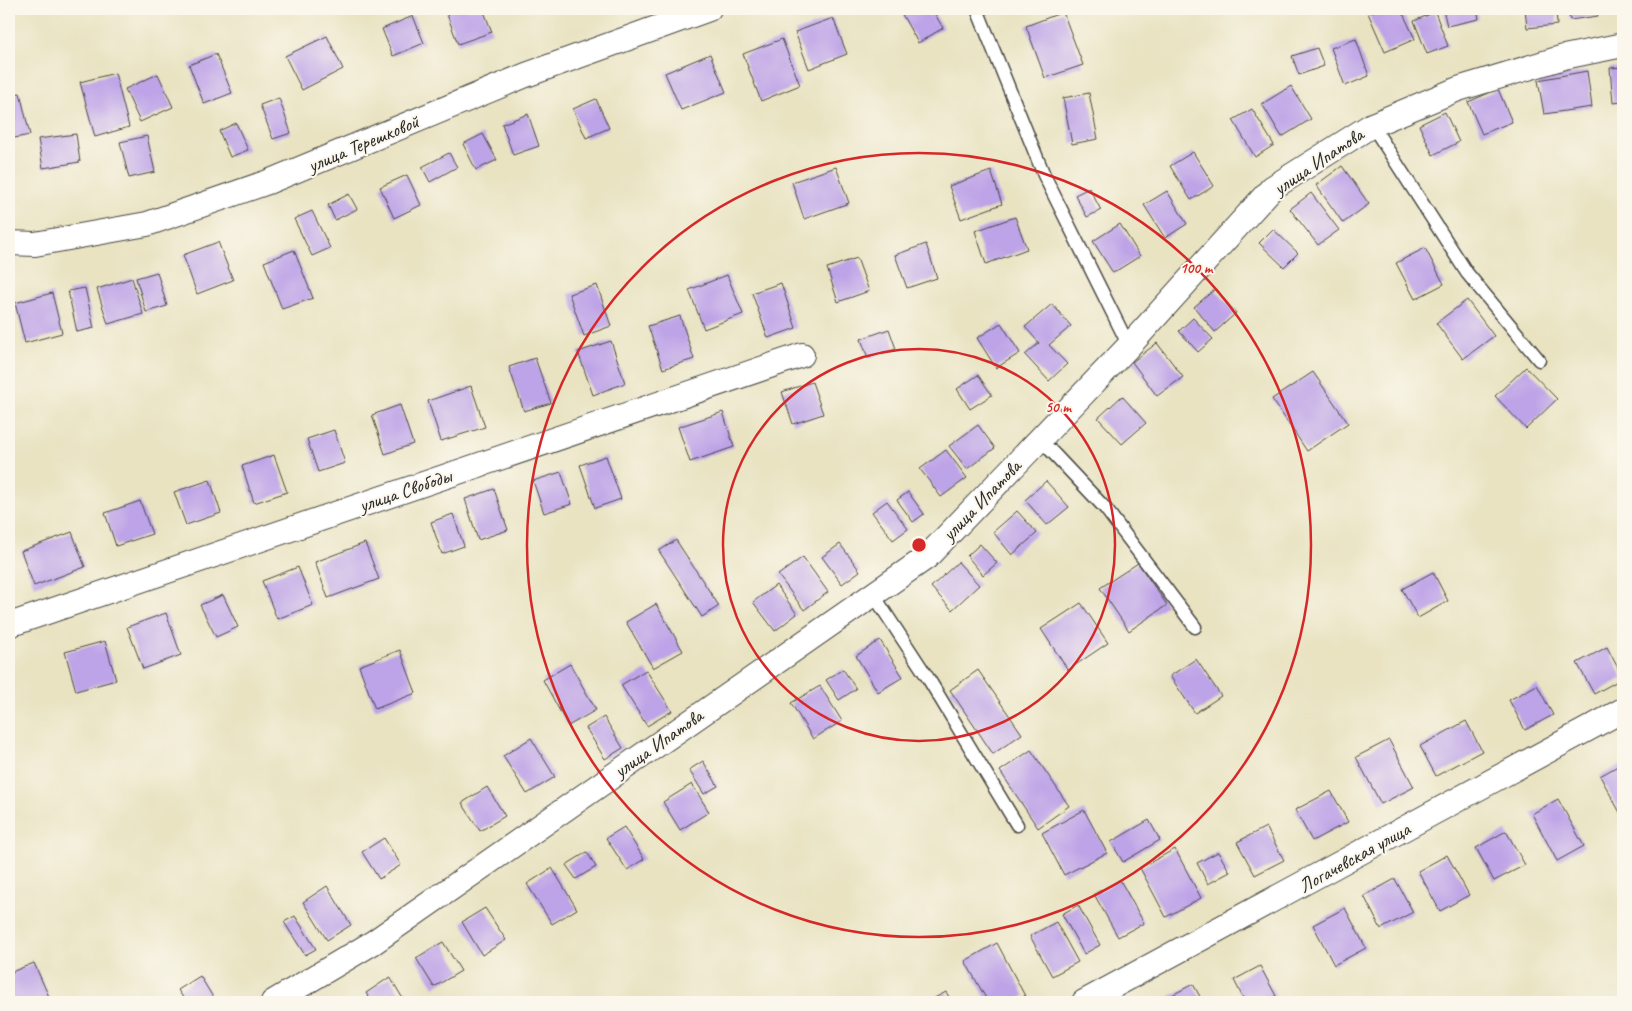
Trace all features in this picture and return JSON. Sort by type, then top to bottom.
[{"type":"street","name":"улица Терешковой","points":[[9,243],[36,244],[147,224],[268,182],[526,75],[709,9]]},
{"type":"street","name":"улица Ипатова","points":[[273,1002],[374,942],[926,557],[1129,346],[1272,188],[1372,125],[1458,89],[1564,57],[1623,45]]},
{"type":"street","name":"улица Свободы","points":[[9,625],[802,355]]},
{"type":"street","name":"Логачевская улица","points":[[1084,1002],[1623,710]]},
{"type":"lane","points":[[977,9],[1044,175],[1129,346]]},
{"type":"lane","points":[[1372,125],[1467,273],[1539,360]]},
{"type":"lane","points":[[1040,439],[1105,508],[1195,627]]},
{"type":"lane","points":[[873,594],[928,678],[1017,825]]},
{"type":"building","points":[[445,9],[483,9],[492,32],[458,44]]},
{"type":"building","points":[[899,9],[932,9],[943,28],[918,43]]},
{"type":"building","points":[[1379,9],[1401,9],[1415,39],[1385,52],[1368,13]]},
{"type":"building","points":[[1443,9],[1477,9],[1479,19],[1447,26]]},
{"type":"building","points":[[1525,9],[1556,9],[1557,25],[1527,28]]},
{"type":"building","points":[[1568,9],[1596,9],[1598,16],[1570,20]]},
{"type":"building","points":[[1063,12],[1083,65],[1045,78],[1026,26]]},
{"type":"building","points":[[1435,12],[1448,46],[1427,54],[1414,21]]},
{"type":"building","points":[[413,16],[424,43],[393,56],[382,29]]},
{"type":"building","points":[[833,18],[847,54],[809,69],[795,32]]},
{"type":"building","points":[[327,36],[343,69],[302,90],[285,56]]},
{"type":"building","points":[[782,39],[800,85],[761,101],[743,54]]},
{"type":"building","points":[[1356,39],[1369,76],[1345,86],[1331,48]]},
{"type":"building","points":[[1317,48],[1324,66],[1299,75],[1292,56]]},
{"type":"building","points":[[216,54],[232,93],[204,104],[189,65]]},
{"type":"building","points":[[710,54],[726,92],[681,110],[665,73]]},
{"type":"building","points":[[1623,67],[1623,102],[1613,103],[1610,68]]},
{"type":"building","points":[[1587,71],[1592,107],[1544,114],[1538,80]]},
{"type":"building","points":[[115,73],[129,127],[95,137],[80,82]]},
{"type":"building","points":[[158,74],[173,107],[140,122],[125,89]]},
{"type":"building","points":[[1291,86],[1311,119],[1282,137],[1262,104]]},
{"type":"building","points":[[1498,89],[1512,122],[1482,134],[1468,102]]},
{"type":"building","points":[[20,93],[30,135],[9,139],[9,95]]},
{"type":"building","points":[[1089,93],[1098,139],[1072,144],[1063,98]]},
{"type":"building","points":[[279,98],[291,133],[273,139],[260,105]]},
{"type":"building","points":[[596,99],[609,128],[586,138],[573,109]]},
{"type":"building","points":[[1252,109],[1274,145],[1255,157],[1233,120]]},
{"type":"building","points":[[1445,112],[1459,142],[1433,155],[1419,125]]},
{"type":"building","points":[[528,114],[539,146],[513,155],[502,124]]},
{"type":"building","points":[[236,123],[248,150],[230,157],[219,131]]},
{"type":"building","points":[[76,134],[80,162],[43,168],[38,139]]},
{"type":"building","points":[[483,134],[497,160],[476,170],[463,144]]},
{"type":"building","points":[[147,136],[155,172],[129,178],[120,142]]},
{"type":"building","points":[[1193,152],[1214,186],[1191,200],[1170,166]]},
{"type":"building","points":[[449,153],[457,167],[430,182],[422,167]]},
{"type":"building","points":[[1342,166],[1369,204],[1343,223],[1316,185]]},
{"type":"building","points":[[836,167],[849,203],[804,219],[792,182]]},
{"type":"building","points":[[991,171],[1002,204],[961,219],[949,186]]},
{"type":"building","points":[[407,175],[421,205],[394,218],[380,187]]},
{"type":"building","points":[[1089,188],[1101,210],[1087,217],[1075,195]]},
{"type":"building","points":[[1167,191],[1187,224],[1165,238],[1144,205]]},
{"type":"building","points":[[1311,193],[1339,230],[1318,245],[1290,209]]},
{"type":"building","points":[[349,194],[357,209],[335,220],[328,205]]},
{"type":"building","points":[[312,211],[330,248],[312,256],[294,219]]},
{"type":"building","points":[[1015,217],[1027,249],[986,264],[975,231]]},
{"type":"building","points":[[1120,224],[1140,256],[1113,273],[1093,241]]},
{"type":"building","points":[[1273,229],[1298,253],[1284,267],[1259,243]]},
{"type":"building","points":[[218,242],[233,280],[197,294],[183,255]]},
{"type":"building","points":[[926,244],[937,278],[907,288],[895,255]]},
{"type":"building","points":[[1425,248],[1444,284],[1415,299],[1396,263]]},
{"type":"building","points":[[294,250],[313,298],[282,309],[264,262]]},
{"type":"building","points":[[857,258],[869,291],[838,302],[827,268]]},
{"type":"building","points":[[157,272],[167,306],[146,312],[136,278]]},
{"type":"building","points":[[727,275],[743,314],[704,329],[689,290]]},
{"type":"building","points":[[132,278],[143,314],[108,324],[97,289]]},
{"type":"building","points":[[781,283],[796,328],[768,338],[752,293]]},
{"type":"building","points":[[597,285],[611,326],[584,336],[569,294]]},
{"type":"building","points":[[85,288],[94,328],[77,332],[68,291]]},
{"type":"building","points":[[1215,289],[1236,313],[1215,332],[1194,307]]},
{"type":"building","points":[[52,293],[62,333],[25,343],[15,303]]},
{"type":"building","points":[[1467,300],[1494,336],[1463,359],[1436,323]]},
{"type":"building","points":[[1052,304],[1071,326],[1049,345],[1067,364],[1049,381],[1025,355],[1039,343],[1025,327]]},
{"type":"building","points":[[680,316],[694,359],[663,369],[648,326]]},
{"type":"building","points":[[1193,318],[1213,339],[1198,352],[1179,331]]},
{"type":"building","points":[[1001,323],[1020,353],[996,368],[977,338]]},
{"type":"building","points":[[889,329],[896,349],[868,358],[861,339]]},
{"type":"building","points":[[611,341],[625,383],[593,395],[578,352]]},
{"type":"building","points":[[1157,343],[1183,377],[1157,396],[1132,362]]},
{"type":"building","points":[[535,358],[551,403],[524,411],[509,367]]},
{"type":"building","points":[[1526,367],[1557,399],[1526,429],[1495,396]]},
{"type":"building","points":[[1313,372],[1348,423],[1307,451],[1272,399]]},
{"type":"building","points":[[978,375],[992,395],[970,409],[957,389]]},
{"type":"building","points":[[812,382],[823,414],[793,424],[782,392]]},
{"type":"building","points":[[471,386],[485,427],[441,441],[428,401]]},
{"type":"building","points":[[1122,396],[1146,423],[1122,444],[1098,418]]},
{"type":"building","points":[[400,405],[413,444],[385,454],[372,415]]},
{"type":"building","points":[[723,412],[734,447],[690,462],[678,427]]},
{"type":"building","points":[[978,425],[995,448],[967,469],[949,446]]},
{"type":"building","points":[[334,430],[345,463],[318,472],[307,439]]},
{"type":"building","points":[[946,450],[967,478],[941,497],[920,469]]},
{"type":"building","points":[[274,455],[287,492],[254,503],[242,466]]},
{"type":"building","points":[[606,456],[621,499],[595,508],[580,465]]},
{"type":"building","points":[[561,472],[572,504],[544,513],[533,481]]},
{"type":"building","points":[[210,480],[221,513],[186,525],[174,492]]},
{"type":"building","points":[[1046,481],[1069,507],[1047,525],[1025,500]]},
{"type":"building","points":[[494,489],[508,530],[478,540],[465,499]]},
{"type":"building","points":[[908,492],[924,514],[913,522],[897,500]]},
{"type":"building","points":[[140,501],[152,534],[116,546],[105,513]]},
{"type":"building","points":[[887,501],[908,529],[893,540],[872,512]]},
{"type":"building","points":[[1017,511],[1037,533],[1012,555],[993,532]]},
{"type":"building","points":[[453,514],[464,546],[442,554],[431,522]]},
{"type":"building","points":[[72,532],[85,567],[34,586],[21,551]]},
{"type":"building","points":[[676,540],[719,606],[702,617],[659,551]]},
{"type":"building","points":[[365,543],[379,579],[328,598],[315,562]]},
{"type":"building","points":[[840,544],[860,571],[842,584],[822,557]]},
{"type":"building","points":[[980,544],[997,563],[983,575],[967,556]]},
{"type":"building","points":[[803,557],[828,592],[804,610],[778,575]]},
{"type":"building","points":[[958,562],[979,585],[952,610],[931,587]]},
{"type":"building","points":[[1138,563],[1167,605],[1129,631],[1100,588]]},
{"type":"building","points":[[298,567],[313,605],[277,619],[262,581]]},
{"type":"building","points":[[1433,572],[1448,601],[1418,618],[1402,589]]},
{"type":"building","points":[[776,585],[797,614],[775,631],[753,602]]},
{"type":"building","points":[[223,595],[238,627],[216,637],[200,605]]},
{"type":"building","points":[[1081,603],[1108,643],[1068,670],[1041,629]]},
{"type":"building","points":[[656,604],[683,651],[653,668],[626,622]]},
{"type":"building","points":[[166,613],[181,655],[143,669],[127,627]]},
{"type":"building","points":[[880,640],[903,677],[878,692],[856,656]]},
{"type":"building","points":[[105,641],[116,680],[76,691],[65,652]]},
{"type":"building","points":[[1607,647],[1623,678],[1594,694],[1577,663]]},
{"type":"building","points":[[400,650],[416,693],[375,709],[359,666]]},
{"type":"building","points":[[1196,659],[1221,696],[1195,713],[1170,676]]},
{"type":"building","points":[[570,664],[596,710],[568,726],[543,680]]},
{"type":"building","points":[[843,669],[856,689],[839,700],[826,680]]},
{"type":"building","points":[[646,670],[672,711],[647,726],[621,685]]},
{"type":"building","points":[[978,670],[1022,734],[993,754],[950,690]]},
{"type":"building","points":[[1537,685],[1553,715],[1525,730],[1509,700]]},
{"type":"building","points":[[820,686],[842,721],[813,739],[791,703]]},
{"type":"building","points":[[604,717],[623,748],[605,759],[586,728]]},
{"type":"building","points":[[1466,721],[1482,751],[1436,776],[1420,746]]},
{"type":"building","points":[[531,738],[555,777],[527,794],[503,756]]},
{"type":"building","points":[[1389,740],[1414,787],[1381,804],[1356,757]]},
{"type":"building","points":[[1031,750],[1069,806],[1038,828],[1000,771]]},
{"type":"building","points":[[703,761],[718,786],[704,794],[689,770]]},
{"type":"building","points":[[1623,763],[1623,818],[1600,776]]},
{"type":"building","points":[[692,784],[709,812],[680,830],[663,802]]},
{"type":"building","points":[[487,787],[505,816],[480,831],[462,803]]},
{"type":"building","points":[[1331,791],[1348,822],[1312,841],[1295,810]]},
{"type":"building","points":[[1558,799],[1584,846],[1557,861],[1532,814]]},
{"type":"building","points":[[1084,810],[1107,853],[1064,875],[1042,833]]},
{"type":"building","points":[[1149,820],[1160,840],[1123,862],[1111,842]]},
{"type":"building","points":[[624,827],[644,859],[627,870],[606,838]]},
{"type":"building","points":[[1266,827],[1284,860],[1255,875],[1237,842]]},
{"type":"building","points":[[1506,831],[1525,865],[1494,881],[1476,848]]},
{"type":"building","points":[[384,838],[401,865],[379,879],[362,852]]},
{"type":"building","points":[[1175,849],[1201,898],[1166,917],[1140,868]]},
{"type":"building","points":[[587,852],[596,867],[576,879],[566,865]]},
{"type":"building","points":[[1218,852],[1230,872],[1208,884],[1197,863]]},
{"type":"building","points":[[1447,855],[1469,895],[1440,911],[1418,871]]},
{"type":"building","points":[[552,868],[577,909],[552,924],[527,884]]},
{"type":"building","points":[[1395,879],[1413,912],[1381,929],[1364,896]]},
{"type":"building","points":[[1120,880],[1144,923],[1118,937],[1094,894]]},
{"type":"building","points":[[327,886],[351,925],[327,940],[303,902]]},
{"type":"building","points":[[1078,905],[1100,945],[1084,954],[1062,914]]},
{"type":"building","points":[[485,908],[506,940],[482,955],[462,922]]},
{"type":"building","points":[[1345,908],[1366,948],[1334,965],[1313,925]]},
{"type":"building","points":[[295,916],[316,949],[305,955],[284,922]]},
{"type":"building","points":[[1056,922],[1078,962],[1052,976],[1030,936]]},
{"type":"building","points":[[443,942],[461,971],[434,987],[416,958]]},
{"type":"building","points":[[997,943],[1025,996],[1014,1002],[988,1002],[965,961]]},
{"type":"building","points":[[34,963],[50,999],[41,1002],[9,1002],[9,973]]},
{"type":"building","points":[[1260,966],[1276,996],[1264,1002],[1245,1002],[1234,980]]},
{"type":"building","points":[[200,976],[216,1002],[186,1002],[178,990]]},
{"type":"building","points":[[390,977],[405,1002],[372,1002],[366,993]]},
{"type":"building","points":[[1193,984],[1203,1002],[1159,1002]]},
{"type":"building","points":[[946,992],[952,1002],[927,1002]]}]
